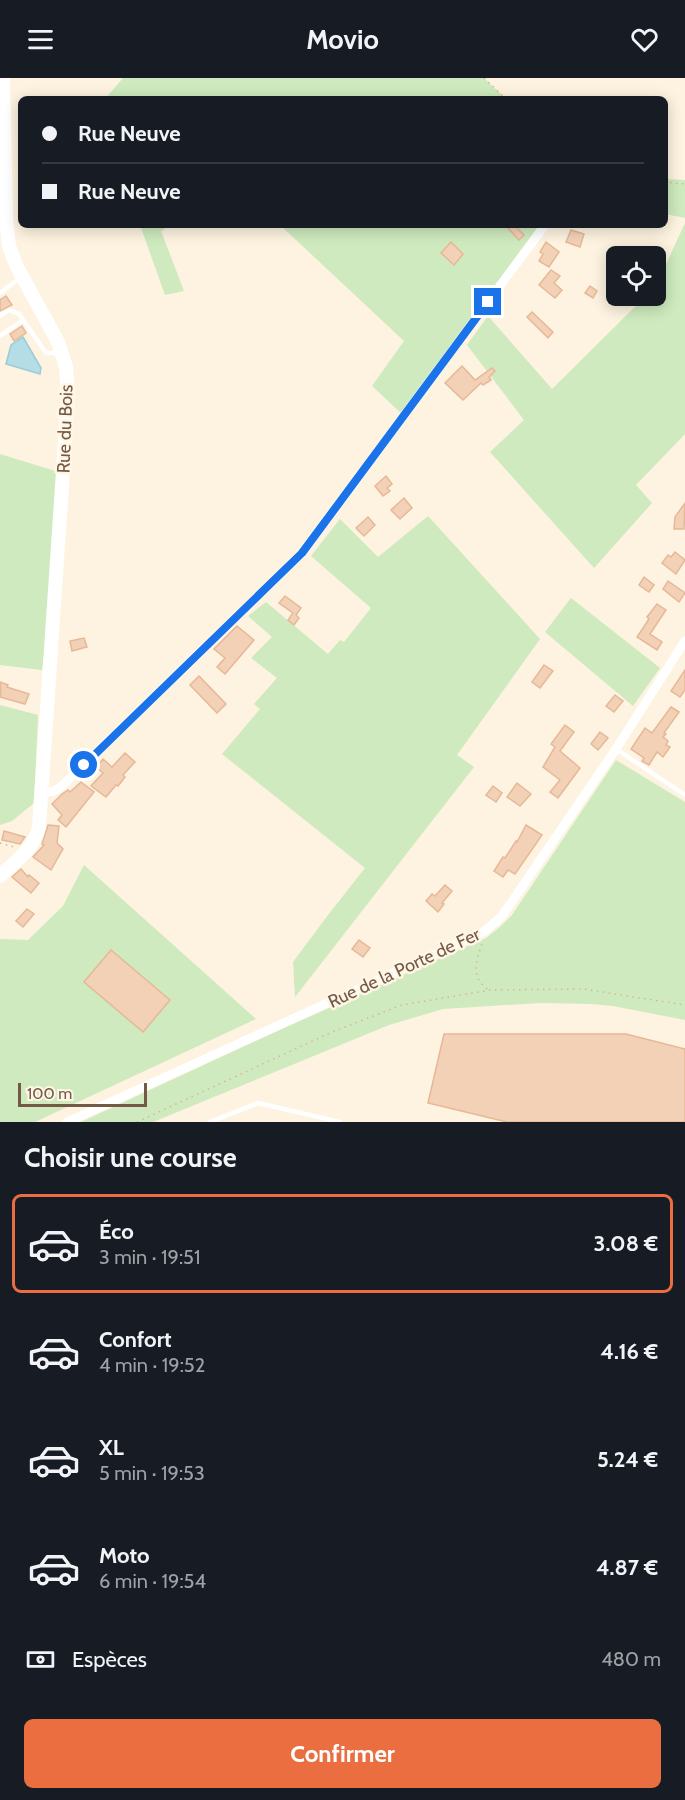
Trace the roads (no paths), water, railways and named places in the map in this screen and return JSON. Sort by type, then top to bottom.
[{"type":"street","name":"Rue du Bois","points":[[0,876],[26,851],[37,833],[42,793],[68,404],[67,374],[55,336],[22,276],[5,252],[3,78]]},
{"type":"street","points":[[42,793],[54,791],[62,786],[302,553],[543,228]]},
{"type":"street","name":"Rue de la Porte de Fer","points":[[67,1122],[485,931],[501,917],[509,906],[684,644]]},
{"type":"lane","points":[[0,293],[22,276]]},
{"type":"lane","points":[[0,315],[9,310],[19,314],[46,353],[62,353]]},
{"type":"lane","points":[[0,336],[23,320]]},
{"type":"lane","points":[[616,749],[685,795]]},
{"type":"lane","points":[[210,1122],[258,1103],[340,1122]]},
{"type":"water","points":[[23,337],[41,368],[40,374],[6,364],[11,345]]}]
